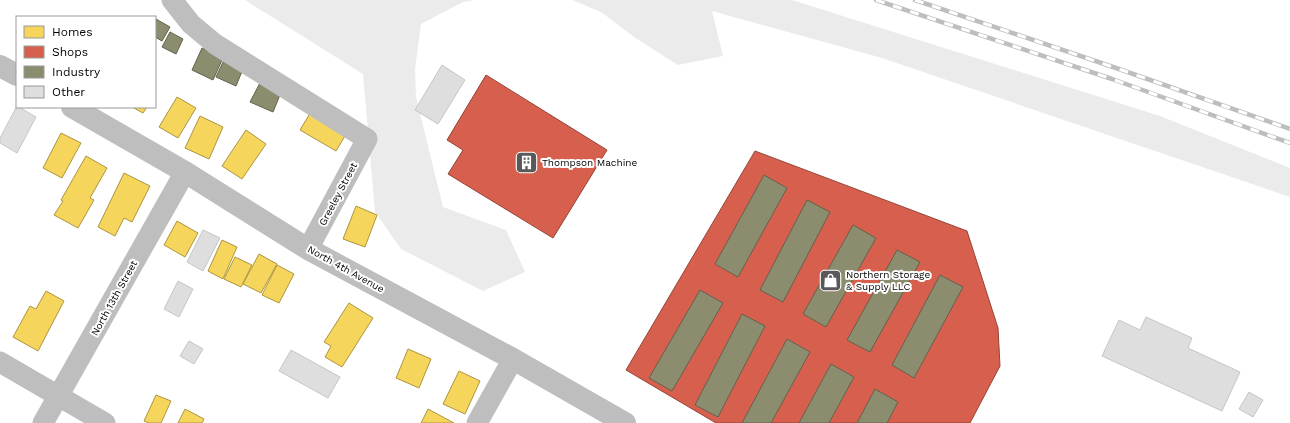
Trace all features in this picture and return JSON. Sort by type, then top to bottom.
[{"type":"main road","points":[[0,66],[16,74]]},
{"type":"main road","name":"North 4th Avenue","points":[[74,108],[185,172],[308,249],[513,359],[625,423]]},
{"type":"street","name":"Greeley Street","points":[[172,0],[191,24],[215,44],[367,138],[308,249]]},
{"type":"street","name":"North 13th Street","points":[[43,423],[185,172]]},
{"type":"street","points":[[478,423],[513,359]]},
{"type":"street","points":[[0,362],[105,423]]},
{"type":"shaded area","points":[[245,0],[475,0],[463,2],[421,24],[415,69],[416,97],[443,207],[506,230],[525,272],[483,291],[401,249],[375,212],[363,74]]},
{"type":"shaded area","points":[[572,0],[792,0],[1160,116],[1290,168],[1290,197],[882,58],[712,11],[723,56],[678,65],[637,39],[601,12]]},
{"type":"building: Homes","points":[[177,97],[196,108],[178,138],[159,127]]},
{"type":"building: Homes","points":[[134,108],[146,108],[143,113]]},
{"type":"building: Homes","points":[[312,110],[348,131],[336,151],[300,130]]},
{"type":"building: Homes","points":[[200,116],[223,127],[209,159],[185,148]]},
{"type":"building: Homes","points":[[246,130],[266,144],[242,179],[222,166]]},
{"type":"building: Homes","points":[[61,133],[81,143],[62,178],[43,168]]},
{"type":"building: Homes","points":[[86,156],[107,168],[90,198],[94,200],[78,228],[54,215],[63,201],[61,200]]},
{"type":"building: Homes","points":[[124,173],[150,186],[132,222],[124,218],[115,236],[98,227]]},
{"type":"building: Homes","points":[[356,206],[377,215],[365,247],[343,239]]},
{"type":"building: Homes","points":[[177,221],[198,233],[185,257],[164,245]]},
{"type":"building: Homes","points":[[222,240],[237,247],[223,279],[208,271]]},
{"type":"building: Homes","points":[[259,254],[277,264],[261,293],[243,284]]},
{"type":"building: Homes","points":[[235,257],[252,265],[241,287],[224,279]]},
{"type":"building: Homes","points":[[277,265],[294,274],[279,303],[262,295]]},
{"type":"building: Homes","points":[[46,291],[64,301],[38,351],[13,337],[30,306],[36,309]]},
{"type":"building: Homes","points":[[349,303],[373,318],[342,367],[325,357],[331,346],[324,342]]},
{"type":"building: Homes","points":[[408,349],[431,359],[419,388],[396,378]]},
{"type":"building: Homes","points":[[459,371],[480,381],[465,414],[443,404]]},
{"type":"building: Homes","points":[[156,395],[171,401],[161,423],[149,423],[144,421]]},
{"type":"building: Homes","points":[[185,409],[204,419],[202,423],[178,423]]},
{"type":"building: Homes","points":[[428,409],[454,423],[421,423]]},
{"type":"building: Shops","name":"Thompson Machine","points":[[486,75],[607,150],[553,238],[448,174],[463,150],[447,140]]},
{"type":"building: Shops","name":"Northern Storage & Supply LLC","points":[[755,151],[967,231],[998,328],[1000,366],[970,423],[716,423],[626,370]]},
{"type":"building: Industry","points":[[156,19],[170,27],[162,41],[156,38]]},
{"type":"building: Industry","points":[[170,32],[183,39],[176,54],[162,47]]},
{"type":"building: Industry","points":[[202,48],[223,58],[213,80],[192,70]]},
{"type":"building: Industry","points":[[224,60],[243,69],[236,86],[216,77]]},
{"type":"building: Industry","points":[[261,81],[282,90],[273,112],[250,102]]},
{"type":"building: Industry","points":[[764,175],[787,188],[738,277],[715,264]]},
{"type":"building: Industry","points":[[807,200],[830,212],[783,302],[760,290]]},
{"type":"building: Industry","points":[[853,225],[876,238],[826,327],[803,314]]},
{"type":"building: Industry","points":[[897,250],[920,262],[870,352],[847,340]]},
{"type":"building: Industry","points":[[940,275],[963,287],[914,378],[892,365]]},
{"type":"building: Industry","points":[[700,290],[723,303],[672,391],[649,378]]},
{"type":"building: Industry","points":[[742,314],[765,326],[718,417],[695,405]]},
{"type":"building: Industry","points":[[787,339],[810,352],[771,423],[742,423]]},
{"type":"building: Industry","points":[[831,364],[854,377],[829,423],[799,423]]},
{"type":"building: Industry","points":[[875,389],[898,402],[887,423],[857,423]]},
{"type":"building: Other","points":[[442,65],[465,80],[438,124],[415,110]]},
{"type":"building: Other","points":[[16,108],[20,108],[36,117],[17,153],[0,143],[0,138]]},
{"type":"building: Other","points":[[203,230],[220,238],[203,271],[187,262]]},
{"type":"building: Other","points":[[178,281],[193,289],[179,317],[164,309]]},
{"type":"building: Other","points":[[1146,317],[1192,338],[1188,348],[1240,372],[1222,411],[1102,356],[1119,320],[1140,330]]},
{"type":"building: Other","points":[[189,341],[203,349],[194,364],[180,356]]},
{"type":"building: Other","points":[[291,350],[340,377],[328,398],[279,371]]},
{"type":"building: Other","points":[[1249,392],[1263,400],[1253,417],[1239,409]]},
{"type":"railway","points":[[876,0],[1112,79],[1290,143]]},
{"type":"railway","points":[[915,0],[1290,129]]},
{"type":"place","name":"Thompson Machine","points":[[527,162]]},
{"type":"place","name":"Northern Storage & Supply LLC","points":[[831,280]]}]
